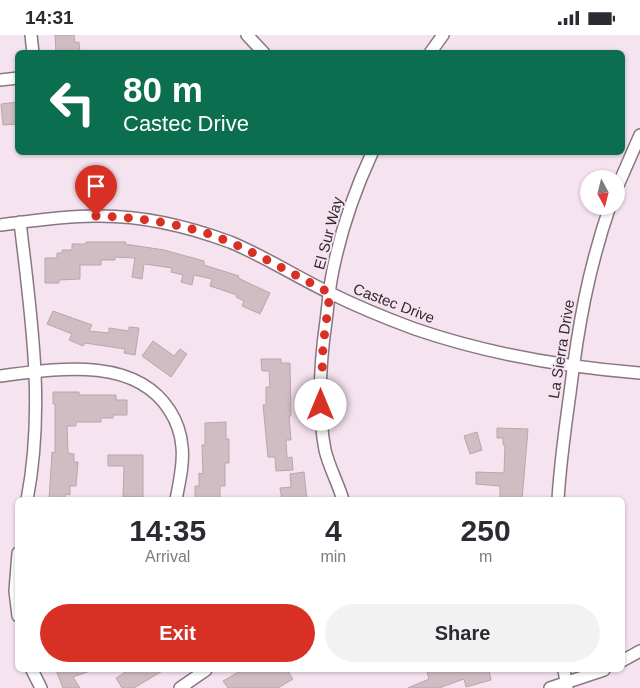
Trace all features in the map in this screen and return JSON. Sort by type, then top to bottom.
[{"type":"street","points":[[31,35],[33,50]]},
{"type":"street","points":[[247,35],[261,50]]},
{"type":"street","points":[[432,50],[443,35]]},
{"type":"street","points":[[0,80],[15,78]]},
{"type":"street","points":[[625,170],[640,135]]},
{"type":"street","name":"El Sur Way","points":[[343,497],[325,451],[321,405],[323,346],[331,277],[344,226],[371,155]]},
{"type":"street","name":"La Sierra Drive","points":[[558,497],[563,440],[581,310],[591,266],[607,215]]},
{"type":"street","name":"Castec Drive","points":[[0,225],[96,216],[121,217],[184,227],[208,234],[255,253],[330,293],[384,317],[454,341],[526,359],[640,373]]},
{"type":"street","points":[[20,222],[34,338],[36,371],[34,447],[27,497]]},
{"type":"street","points":[[0,376],[70,369],[105,372],[126,376],[151,390],[166,405],[179,431],[183,453],[176,497]]},
{"type":"street","points":[[625,659],[640,651]]},
{"type":"street","points":[[33,672],[41,688]]},
{"type":"street","points":[[180,688],[203,672]]},
{"type":"street","points":[[564,672],[566,686]]},
{"type":"street","points":[[550,688],[566,686],[599,672]]},
{"type":"building","points":[[55,35],[74,35],[75,43],[79,42],[80,50],[56,50]]},
{"type":"building","points":[[15,102],[15,124],[3,125],[1,104]]},
{"type":"building","points":[[86,242],[126,242],[125,244],[164,250],[204,261],[204,265],[239,276],[238,278],[270,293],[260,314],[242,306],[244,301],[236,297],[237,295],[210,286],[212,279],[194,275],[192,285],[181,282],[183,275],[171,272],[172,268],[144,264],[142,279],[132,277],[135,258],[115,257],[115,260],[101,260],[101,265],[80,265],[80,279],[59,280],[59,283],[45,283],[45,258],[57,258],[57,253],[62,253],[62,250],[72,250],[72,244],[86,244]]},
{"type":"building","points":[[53,311],[92,325],[89,331],[109,333],[109,328],[129,331],[129,327],[139,328],[135,355],[124,353],[125,349],[85,343],[83,346],[69,340],[72,334],[47,324]]},
{"type":"building","points":[[153,341],[174,356],[180,349],[187,354],[171,377],[142,356]]},
{"type":"building","points":[[261,359],[281,359],[281,363],[290,363],[291,416],[289,416],[291,440],[286,440],[287,458],[292,457],[293,470],[276,471],[275,457],[268,457],[263,405],[266,405],[266,387],[270,387],[269,371],[262,371]]},
{"type":"building","points":[[53,392],[79,392],[79,395],[116,395],[116,400],[127,400],[127,415],[113,415],[113,418],[101,418],[101,422],[76,422],[76,426],[67,426],[68,453],[74,454],[74,462],[78,462],[76,486],[70,486],[70,495],[65,494],[65,497],[49,497],[52,452],[55,453],[55,404],[53,404]]},
{"type":"building","points":[[226,422],[226,439],[229,439],[229,463],[225,463],[225,486],[220,486],[220,497],[195,497],[195,486],[199,486],[199,473],[203,474],[202,445],[205,445],[205,423]]},
{"type":"building","points":[[497,428],[528,429],[522,497],[500,497],[500,486],[476,484],[476,472],[504,473],[505,445],[503,445],[503,438],[497,438]]},
{"type":"building","points":[[477,432],[482,450],[470,454],[464,436]]},
{"type":"building","points":[[108,455],[143,455],[143,497],[123,497],[124,466],[108,466]]},
{"type":"building","points":[[304,472],[307,497],[282,497],[280,488],[291,487],[290,474]]},
{"type":"building","points":[[57,672],[87,672],[73,677],[80,688],[63,688]]},
{"type":"building","points":[[126,672],[161,672],[134,688],[122,688],[116,678]]},
{"type":"building","points":[[239,672],[288,672],[293,679],[278,688],[228,688],[223,681]]},
{"type":"building","points":[[427,672],[489,672],[491,680],[466,687],[464,679],[439,688],[408,688],[429,679]]},
{"type":"route","points":[[96,216],[159,222],[208,234],[255,253],[330,293],[323,346],[321,405]]}]
